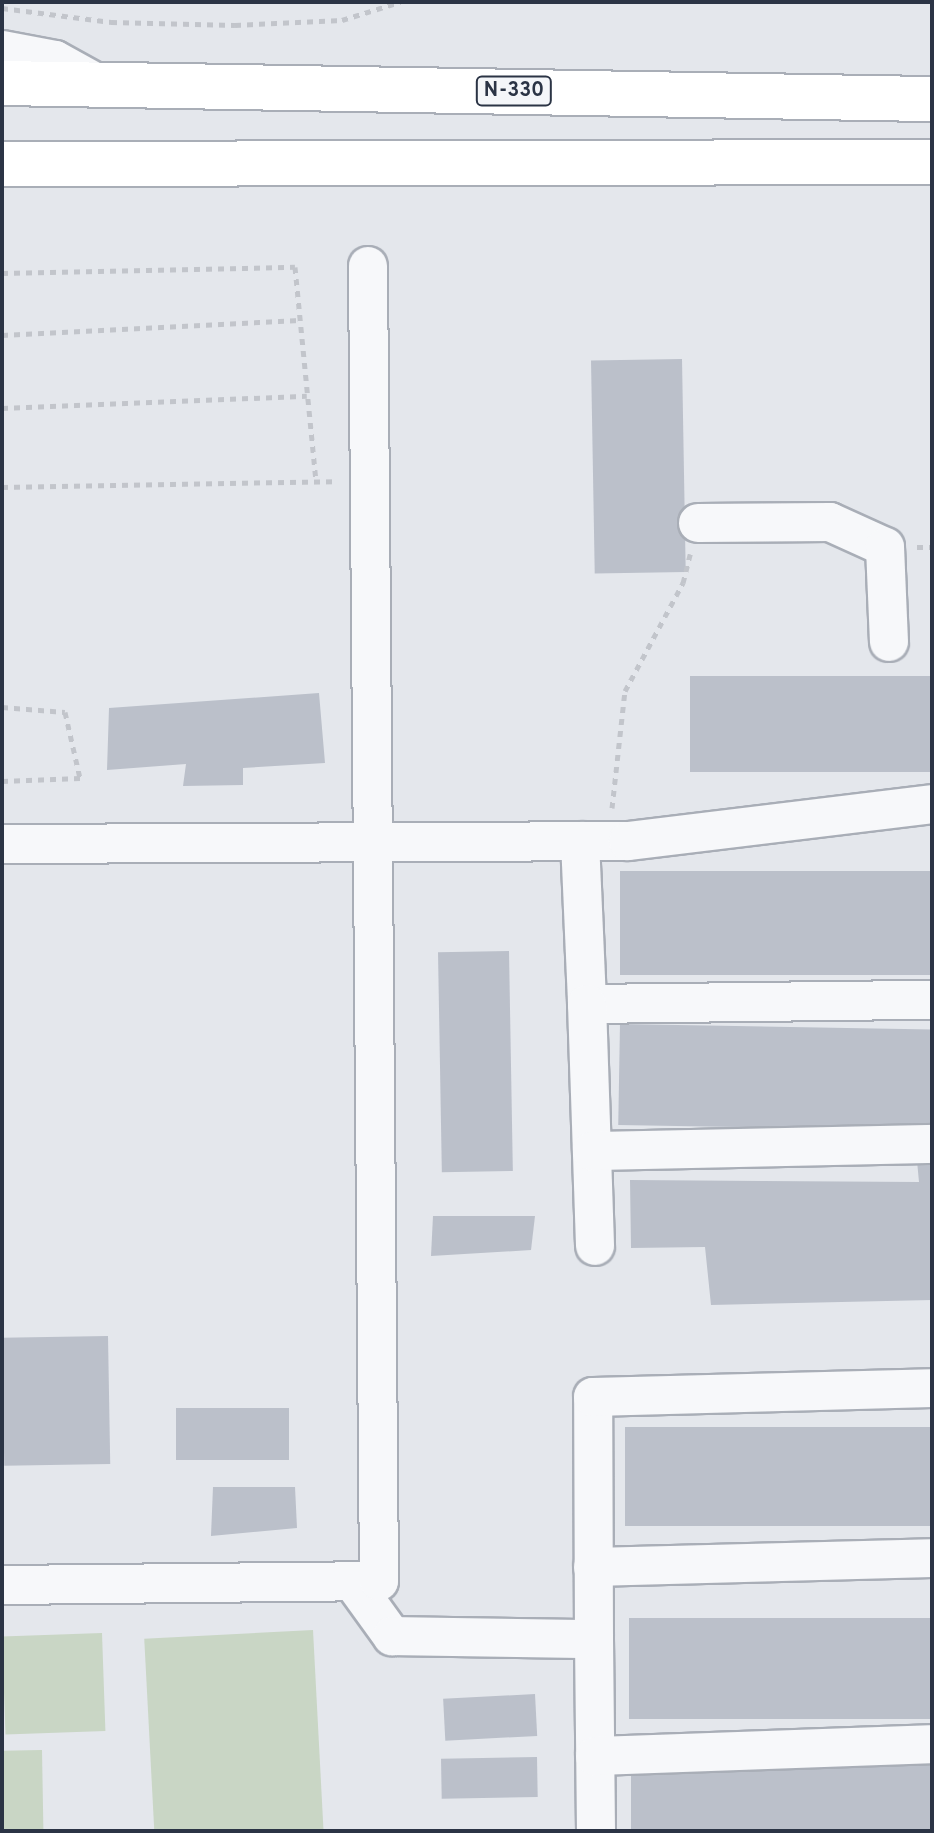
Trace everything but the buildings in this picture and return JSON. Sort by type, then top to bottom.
[{"type":"highway","name":"N-330","points":[[2,83],[932,99]]},
{"type":"highway","points":[[2,164],[932,162]]},
{"type":"lane","points":[[2,50],[55,60],[97,83]]},
{"type":"lane","points":[[2,1585],[379,1581],[368,266]]},
{"type":"lane","points":[[698,523],[830,522],[885,547],[889,642]]},
{"type":"lane","points":[[2,844],[594,841],[932,804]]},
{"type":"lane","points":[[594,841],[587,1004],[595,1246]]},
{"type":"lane","points":[[587,1004],[932,1000]]},
{"type":"lane","points":[[592,1151],[932,1144]]},
{"type":"lane","points":[[596,1831],[593,1397],[932,1388]]},
{"type":"lane","points":[[593,1567],[932,1558]]},
{"type":"lane","points":[[353,1582],[392,1636],[594,1639]]},
{"type":"lane","points":[[595,1756],[932,1744]]},
{"type":"path","points":[[2,8],[111,22],[235,25],[342,20],[400,2]]},
{"type":"path","points":[[2,273],[295,267],[316,482]]},
{"type":"path","points":[[2,335],[300,320]]},
{"type":"path","points":[[2,408],[307,396]]},
{"type":"path","points":[[2,487],[371,481]]},
{"type":"path","points":[[594,841],[625,691],[683,583],[698,523]]},
{"type":"path","points":[[2,707],[65,712],[80,778],[2,781]]},
{"type":"green space","points":[[313,1630],[324,1831],[154,1831],[144,1639]]},
{"type":"green space","points":[[102,1633],[105,1731],[5,1734],[2,1636]]},
{"type":"green space","points":[[42,1750],[43,1831],[3,1831],[2,1751]]}]
